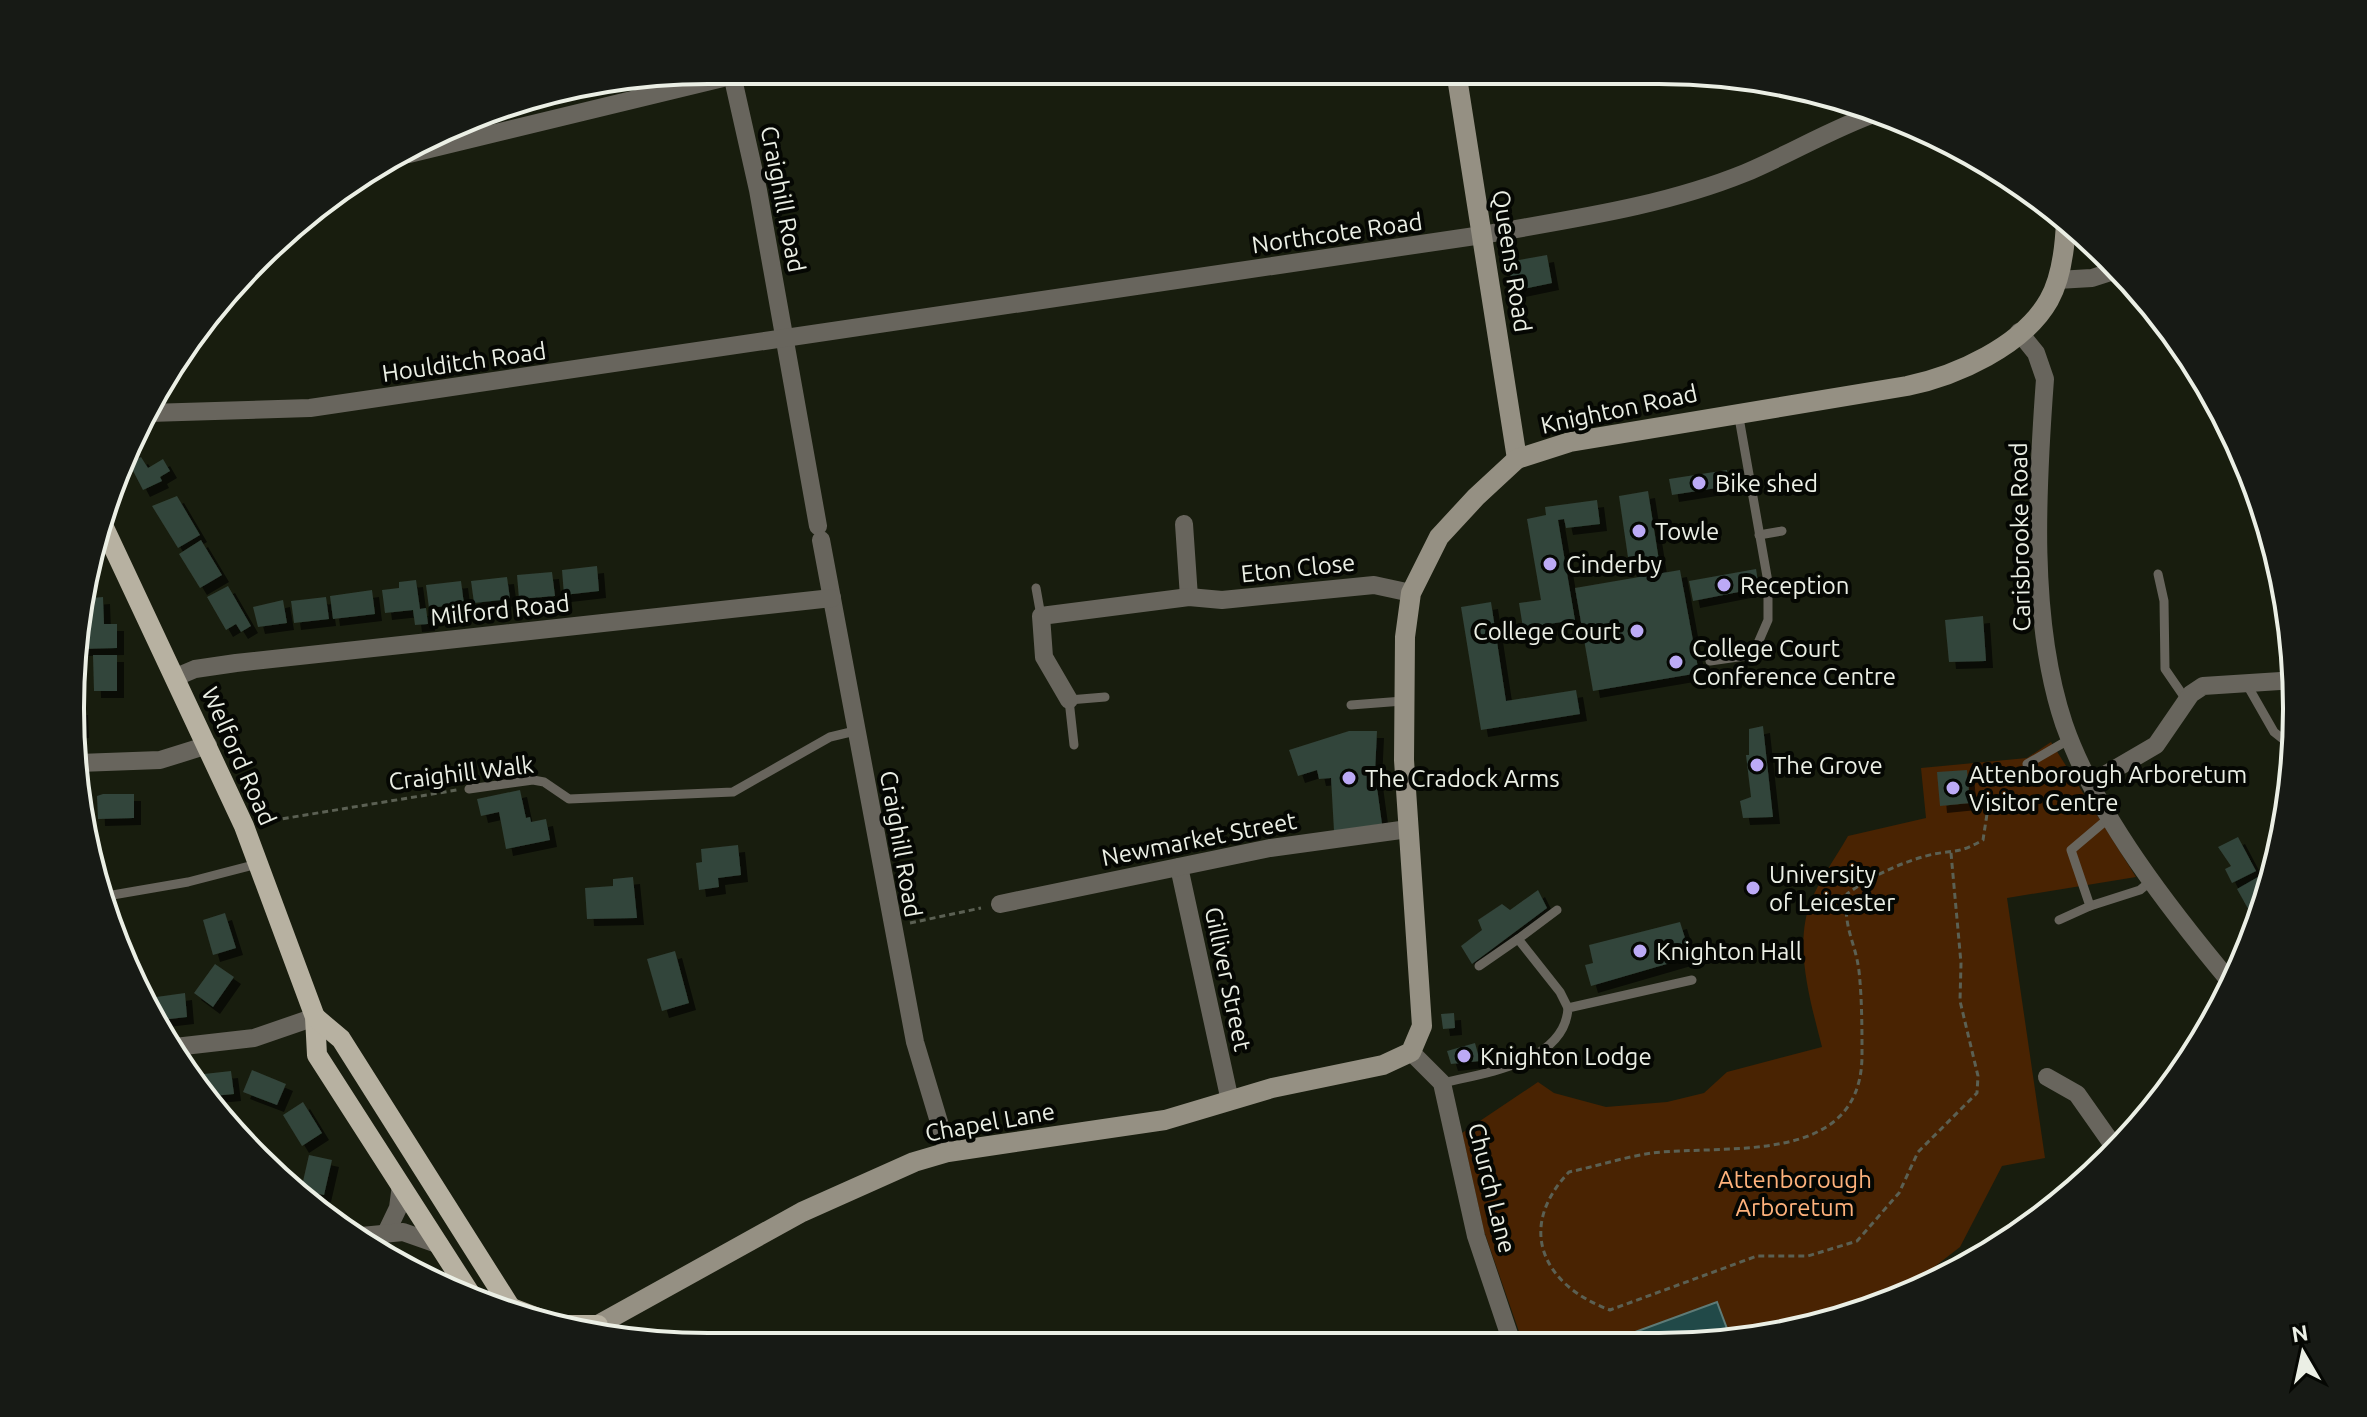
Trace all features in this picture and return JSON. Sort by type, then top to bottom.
[{"type":"main road","name":"Welford Road","points":[[108,536],[244,826],[315,1017],[317,1055],[463,1282]]},
{"type":"main road","name":"Welford Road","points":[[315,1017],[341,1039],[506,1299]]},
{"type":"street","name":"Craighill Road","points":[[734,84],[785,339],[891,927],[915,1042],[948,1152]]},
{"type":"street","name":"Queens Road","points":[[1458,84],[1517,459]]},
{"type":"street","points":[[431,148],[682,85]]},
{"type":"street","name":"Northcote Road","points":[[785,339],[1482,235],[1642,206],[1745,173],[1864,119]]},
{"type":"street","name":"Knighton Road","points":[[1415,1045],[1421,1012],[1408,829],[1403,701],[1411,593],[1439,537],[1517,459],[1570,442],[1941,379],[1970,366],[2019,332],[2048,301],[2057,280],[2064,234]]},
{"type":"street","points":[[2057,280],[2092,278],[2106,273]]},
{"type":"street","name":"Carisbrooke Road","points":[[2019,332],[2036,353],[2045,379],[2043,615],[2055,688],[2070,739],[2091,783],[2152,880],[2175,915],[2224,974]]},
{"type":"street","name":"Houlditch Road","points":[[159,413],[310,408],[785,339]]},
{"type":"street","points":[[1184,524],[1189,597]]},
{"type":"street","name":"Eton Close","points":[[1041,616],[1135,602],[1189,597],[1222,600],[1374,585],[1411,593]]},
{"type":"street","name":"Milford Road","points":[[176,677],[195,669],[236,663],[832,598]]},
{"type":"street","points":[[1041,616],[1044,657],[1069,700]]},
{"type":"street","points":[[2091,783],[2156,745],[2187,701],[2203,686],[2282,680]]},
{"type":"street","points":[[86,763],[160,760],[208,745]]},
{"type":"street","name":"Newmarket Street","points":[[1000,904],[1284,845],[1408,829]]},
{"type":"street","name":"Gilliver Street","points":[[1179,867],[1230,1101]]},
{"type":"street","points":[[183,1046],[254,1038],[315,1017]]},
{"type":"street","points":[[1415,1045],[1443,1088]]},
{"type":"street","name":"Chapel Lane","points":[[603,1324],[802,1212],[914,1162],[948,1152],[1165,1120],[1302,1081],[1383,1065],[1415,1045]]},
{"type":"street","points":[[2047,1077],[2077,1094],[2109,1140]]},
{"type":"street","name":"Church Lane","points":[[1443,1088],[1476,1236],[1509,1333]]},
{"type":"street","points":[[387,1231],[398,1208],[401,1185]]},
{"type":"street","points":[[371,1234],[403,1232],[440,1245]]},
{"type":"lane","points":[[1710,661],[1745,656],[1758,643],[1768,620],[1768,582],[1738,412]]},
{"type":"lane","points":[[1759,535],[1782,531]]},
{"type":"lane","points":[[2158,574],[2164,601],[2165,669],[2187,701]]},
{"type":"lane","points":[[1036,588],[1041,616]]},
{"type":"lane","points":[[2246,682],[2274,732],[2282,741]]},
{"type":"lane","points":[[1074,745],[1069,700],[1105,697]]},
{"type":"lane","points":[[1351,705],[1403,701]]},
{"type":"lane","name":"Craighill Walk","points":[[469,789],[533,780],[544,782],[569,799],[733,792],[830,737],[855,731]]},
{"type":"lane","points":[[2027,764],[2070,739]]},
{"type":"lane","points":[[2090,906],[2071,850],[2111,816]]},
{"type":"lane","points":[[113,895],[188,882],[257,864]]},
{"type":"lane","points":[[2059,920],[2140,890],[2152,880]]},
{"type":"lane","points":[[1479,966],[1557,910]]},
{"type":"lane","points":[[1443,1088],[1502,1069],[1539,1052],[1561,1032],[1568,1008],[1560,992],[1518,939]]},
{"type":"lane","points":[[1568,1008],[1692,980]]},
{"type":"path","name":"Craighill Walk","points":[[244,826],[469,789]]},
{"type":"path","points":[[1951,853],[1961,963],[1960,1001],[1978,1076],[1977,1093],[1918,1152],[1899,1193],[1881,1218],[1857,1241],[1834,1250],[1808,1256],[1757,1256],[1610,1310],[1583,1300],[1559,1282],[1545,1255],[1543,1221],[1554,1192],[1569,1172],[1651,1153],[1738,1151],[1801,1139],[1831,1124],[1850,1108],[1858,1091],[1862,1058],[1859,969],[1844,918],[1847,894],[1869,877],[1935,854],[1951,853],[1961,853],[1983,840],[1989,801]]},
{"type":"path","points":[[891,927],[1000,904]]},
{"type":"green space","name":"Attenborough Arboretum","points":[[2051,742],[2136,877],[2007,898],[2045,1158],[2002,1166],[1960,1247],[1928,1272],[1859,1300],[1780,1321],[1699,1332],[1519,1333],[1484,1231],[1462,1133],[1538,1082],[1554,1093],[1606,1107],[1667,1102],[1704,1093],[1727,1072],[1822,1047],[1806,974],[1806,918],[1823,876],[1848,836],[1926,818],[1921,768],[2027,758]]},
{"type":"water","points":[[1717,1302],[1727,1329],[1699,1332],[1632,1333]]},
{"type":"building","points":[[1547,255],[1552,283],[1513,291],[1508,262]]},
{"type":"building","points":[[141,457],[148,468],[163,459],[170,471],[160,477],[162,481],[143,490],[132,469]]},
{"type":"building","name":"Bike shed","points":[[1727,470],[1729,486],[1672,495],[1669,479]]},
{"type":"building","name":"Towle","points":[[1648,491],[1660,567],[1630,571],[1619,496]]},
{"type":"building","points":[[177,496],[200,535],[178,548],[152,506]]},
{"type":"building","name":"Cinderby","points":[[1597,500],[1600,524],[1566,528],[1564,519],[1558,520],[1575,620],[1523,628],[1519,603],[1541,600],[1527,519],[1546,515],[1545,507]]},
{"type":"building","points":[[201,540],[222,575],[200,588],[179,554]]},
{"type":"building","points":[[597,566],[599,591],[564,595],[562,570]]},
{"type":"building","name":"Reception","points":[[1756,569],[1759,588],[1693,601],[1689,581]]},
{"type":"building","name":"College Court","points":[[1680,570],[1699,673],[1593,691],[1575,588]]},
{"type":"building","points":[[552,572],[555,596],[519,599],[517,575]]},
{"type":"building","points":[[507,577],[510,599],[474,603],[471,581]]},
{"type":"building","points":[[416,580],[420,609],[426,608],[428,624],[415,625],[413,610],[385,613],[382,590],[399,588],[399,582]]},
{"type":"building","points":[[461,581],[464,604],[429,608],[426,585]]},
{"type":"building","points":[[228,586],[251,626],[241,632],[236,624],[226,630],[207,597]]},
{"type":"building","points":[[372,590],[375,614],[333,619],[330,596]]},
{"type":"building","points":[[103,597],[104,624],[117,624],[117,648],[87,649],[94,598]]},
{"type":"building","points":[[326,597],[329,619],[294,623],[291,601]]},
{"type":"building","points":[[283,600],[287,623],[258,627],[253,607]]},
{"type":"building","points":[[1491,602],[1506,701],[1576,690],[1580,714],[1481,730],[1461,607]]},
{"type":"building","points":[[1983,616],[1986,661],[1949,662],[1945,620]]},
{"type":"building","points":[[93,655],[117,655],[117,691],[94,691]]},
{"type":"building","name":"The Grove","points":[[1763,726],[1773,817],[1743,818],[1740,801],[1751,797],[1746,755],[1749,755],[1749,729]]},
{"type":"building","points":[[1349,731],[1377,731],[1375,773],[1382,824],[1334,831],[1331,778],[1319,779],[1317,770],[1298,776],[1289,750]]},
{"type":"building","name":"Attenborough Arboretum Visitor Centre","points":[[1967,770],[1970,803],[1940,806],[1937,772]]},
{"type":"building","points":[[520,790],[526,818],[530,817],[531,822],[546,819],[550,840],[506,849],[499,812],[481,816],[477,799]]},
{"type":"building","points":[[134,794],[134,818],[98,819],[97,796]]},
{"type":"building","points":[[2238,837],[2256,871],[2232,883],[2225,869],[2231,866],[2218,847]]},
{"type":"building","points":[[738,845],[741,875],[718,878],[719,887],[699,890],[696,863],[702,862],[701,849]]},
{"type":"building","points":[[633,877],[637,918],[587,919],[585,888],[613,886],[613,879]]},
{"type":"building","points":[[2258,877],[2259,879],[2249,911],[2237,889]]},
{"type":"building","points":[[1538,890],[1547,908],[1472,964],[1461,946],[1482,930],[1478,920],[1502,904],[1510,910]]},
{"type":"building","points":[[225,913],[236,948],[213,955],[203,920]]},
{"type":"building","name":"Knighton Hall","points":[[1680,922],[1691,957],[1591,986],[1585,965],[1593,963],[1589,945]]},
{"type":"building","points":[[675,951],[689,1003],[662,1011],[647,959]]},
{"type":"building","points":[[215,964],[234,977],[213,1007],[194,993]]},
{"type":"building","points":[[185,993],[187,1017],[167,1019],[155,997]]},
{"type":"building","points":[[1454,1013],[1455,1028],[1443,1029],[1441,1014]]},
{"type":"building","name":"Knighton Lodge","points":[[1475,1043],[1480,1061],[1451,1064],[1447,1051]]},
{"type":"building","points":[[252,1070],[286,1084],[277,1105],[243,1092]]},
{"type":"building","points":[[231,1071],[234,1094],[218,1095],[203,1074]]},
{"type":"building","points":[[303,1102],[322,1133],[302,1146],[283,1115]]},
{"type":"building","points":[[309,1155],[332,1160],[324,1195],[315,1193],[303,1183]]},
{"type":"place","name":"Bike shed","points":[[1699,483]]},
{"type":"place","name":"Towle","points":[[1639,531]]},
{"type":"place","name":"Cinderby","points":[[1550,564]]},
{"type":"place","name":"Reception","points":[[1724,585]]},
{"type":"place","name":"College Court","points":[[1637,631]]},
{"type":"place","name":"College Court Conference Centre","points":[[1676,662]]},
{"type":"place","name":"The Grove","points":[[1757,765]]},
{"type":"place","name":"The Cradock Arms","points":[[1349,778]]},
{"type":"place","name":"Attenborough Arboretum Visitor Centre","points":[[1953,788]]},
{"type":"place","name":"University of Leicester","points":[[1753,888]]},
{"type":"place","name":"Knighton Hall","points":[[1640,951]]},
{"type":"place","name":"Knighton Lodge","points":[[1464,1056]]}]
